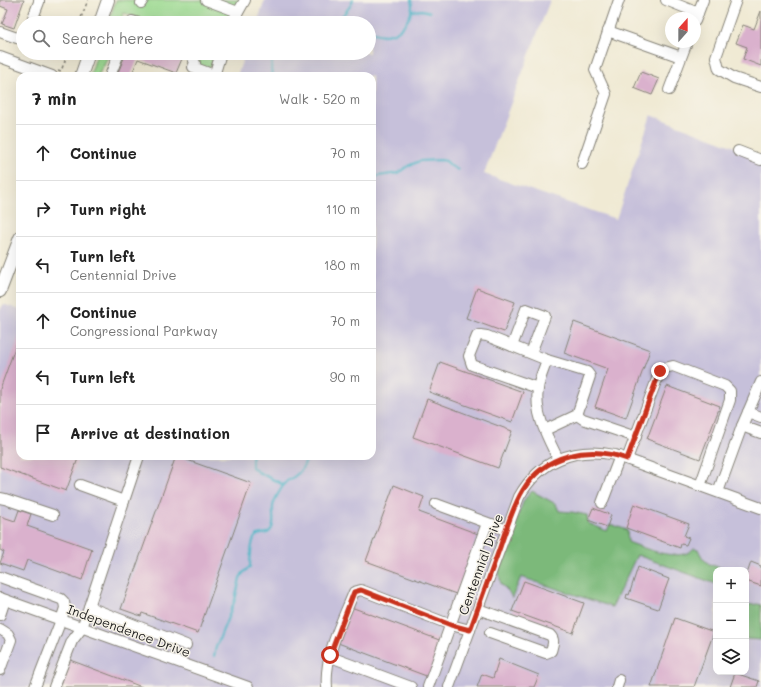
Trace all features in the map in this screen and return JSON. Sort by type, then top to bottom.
[{"type":"main road","points":[[102,16],[108,0]]},
{"type":"main road","points":[[82,72],[87,60]]},
{"type":"main road","points":[[0,291],[16,249]]},
{"type":"street","points":[[34,16],[39,0]]},
{"type":"street","points":[[206,0],[238,12]]},
{"type":"street","points":[[236,16],[245,0]]},
{"type":"street","points":[[582,164],[606,94],[595,70],[619,0]]},
{"type":"street","points":[[666,0],[688,12]]},
{"type":"street","points":[[699,12],[703,0]]},
{"type":"street","points":[[736,0],[716,57],[719,69],[734,78],[761,87]]},
{"type":"street","points":[[608,31],[681,57]]},
{"type":"street","points":[[0,32],[16,38]]},
{"type":"street","points":[[669,90],[685,48]]},
{"type":"street","points":[[0,57],[53,72]]},
{"type":"street","points":[[112,72],[116,60]]},
{"type":"street","points":[[191,72],[195,63],[194,60]]},
{"type":"street","points":[[215,72],[218,60]]},
{"type":"street","points":[[738,151],[761,160]]},
{"type":"street","points":[[512,346],[526,308],[545,316],[531,354]]},
{"type":"street","points":[[538,388],[472,365],[469,356],[477,336],[480,335],[547,360],[587,372],[590,376],[577,415],[545,430]]},
{"type":"street","points":[[547,360],[538,388],[537,399],[542,425],[556,461]]},
{"type":"street","points":[[602,503],[636,437],[660,371],[673,366],[725,386],[730,391],[730,400],[700,486]]},
{"type":"street","points":[[718,492],[742,426],[761,382]]},
{"type":"street","points":[[748,412],[761,417]]},
{"type":"street","points":[[577,415],[582,419],[636,437]]},
{"type":"street","points":[[742,426],[761,433]]},
{"type":"street","name":"Centennial Drive","points":[[449,687],[516,504],[523,490],[539,472],[556,461],[574,454],[591,452],[608,453],[761,508]]},
{"type":"street","points":[[54,687],[72,641],[82,628],[138,460]]},
{"type":"street","points":[[80,485],[124,501]]},
{"type":"street","points":[[0,498],[5,498],[53,515]]},
{"type":"street","points":[[436,504],[507,530]]},
{"type":"street","points":[[428,687],[486,526],[492,524]]},
{"type":"street","points":[[0,577],[64,602],[65,608],[61,620],[35,687]]},
{"type":"street","points":[[327,687],[326,681],[330,655],[354,592],[361,590],[451,625],[470,630]]},
{"type":"street","points":[[0,614],[3,599]]},
{"type":"street","name":"Independence Drive","points":[[3,599],[245,686]]},
{"type":"street","points":[[89,607],[186,645]]},
{"type":"street","points":[[478,609],[550,635],[554,642],[551,651],[546,653],[490,633]]},
{"type":"street","points":[[0,629],[8,634],[11,640],[0,670]]},
{"type":"street","points":[[330,655],[336,659],[411,687]]},
{"type":"path","points":[[82,16],[88,0]]},
{"type":"path","points":[[58,72],[64,60]]},
{"type":"shaded area","points":[[265,0],[550,0],[484,174],[616,219],[651,115],[761,157],[761,687],[0,687],[0,311],[3,304],[16,309],[16,460],[376,460],[376,72],[238,72],[243,60],[376,60],[376,16],[259,16]]},
{"type":"green space","points":[[116,0],[239,0],[230,16],[132,16],[124,13],[123,16],[110,16]]},
{"type":"green space","points":[[95,60],[106,60],[100,72],[91,72]]},
{"type":"green space","points":[[198,60],[213,60],[211,66],[206,68],[201,67]]},
{"type":"green space","points":[[532,491],[556,504],[559,511],[587,515],[588,523],[607,531],[610,524],[627,530],[628,542],[652,551],[680,555],[688,553],[694,548],[698,549],[707,563],[719,567],[713,567],[713,583],[637,555],[612,607],[521,577],[512,598],[509,592],[501,584],[498,567],[524,500]]},
{"type":"green space","points":[[749,605],[761,605],[761,640],[749,639]]},
{"type":"building","points":[[0,0],[24,0],[18,16],[16,16],[14,28],[2,24],[8,9],[0,6]]},
{"type":"building","points":[[761,11],[761,66],[743,59],[747,47],[736,43],[743,25],[754,29]]},
{"type":"building","points":[[123,60],[138,60],[133,72],[118,72]]},
{"type":"building","points":[[141,60],[181,60],[176,72]]},
{"type":"building","points":[[641,72],[659,79],[652,95],[634,88]]},
{"type":"building","points":[[477,288],[515,302],[504,332],[466,318]]},
{"type":"building","points":[[574,322],[650,350],[626,418],[595,407],[608,369],[564,353]]},
{"type":"building","points":[[16,345],[16,460],[78,460],[66,491],[0,467],[0,389]]},
{"type":"building","points":[[440,362],[523,392],[512,422],[429,392]]},
{"type":"building","points":[[667,386],[720,406],[700,459],[647,439]]},
{"type":"building","points":[[427,399],[512,431],[498,468],[413,437]]},
{"type":"building","points":[[175,460],[187,460],[251,483],[198,633],[142,613],[141,616],[121,609]]},
{"type":"building","points":[[394,485],[424,497],[419,512],[478,534],[456,594],[366,561]]},
{"type":"building","points":[[634,504],[689,524],[684,536],[689,538],[686,545],[681,544],[680,548],[626,528]]},
{"type":"building","points":[[593,508],[611,515],[607,527],[588,520]]},
{"type":"building","points":[[19,510],[31,514],[27,526],[92,549],[82,580],[27,560],[23,571],[0,563],[4,552],[0,550],[0,516],[15,521]]},
{"type":"building","points":[[751,562],[761,566],[761,586],[749,582],[749,568]]},
{"type":"building","points":[[638,567],[669,579],[658,609],[626,598],[627,594],[629,595]]},
{"type":"building","points":[[524,581],[584,603],[573,633],[512,611]]},
{"type":"building","points":[[351,607],[442,641],[429,677],[338,643]]},
{"type":"building","points":[[675,618],[713,632],[694,687],[651,687]]},
{"type":"building","points":[[499,659],[539,675],[534,687],[477,687],[482,674],[493,678]]},
{"type":"building","points":[[70,660],[142,687],[60,687]]},
{"type":"building","points":[[734,675],[741,675],[759,681],[757,687],[730,687]]},
{"type":"waterway","points":[[342,16],[353,0]]},
{"type":"waterway","points":[[376,33],[385,35],[391,34],[402,28],[411,11],[411,0]]},
{"type":"waterway","points":[[411,11],[422,10],[430,12]]},
{"type":"waterway","points":[[272,72],[272,63],[274,60]]},
{"type":"waterway","points":[[376,176],[398,173],[408,166],[420,161],[446,161],[458,170]]},
{"type":"waterway","points":[[252,460],[252,467],[258,472],[284,485]]},
{"type":"waterway","points":[[214,656],[216,647],[235,600],[240,578],[250,567],[254,539],[259,534],[271,531],[273,523],[273,504],[279,491],[286,482],[301,470],[306,460]]},
{"type":"route","points":[[330,655],[354,592],[361,590],[451,625],[470,630],[516,504],[527,484],[545,466],[574,454],[583,452],[599,452],[608,453],[627,459],[660,371]]}]
